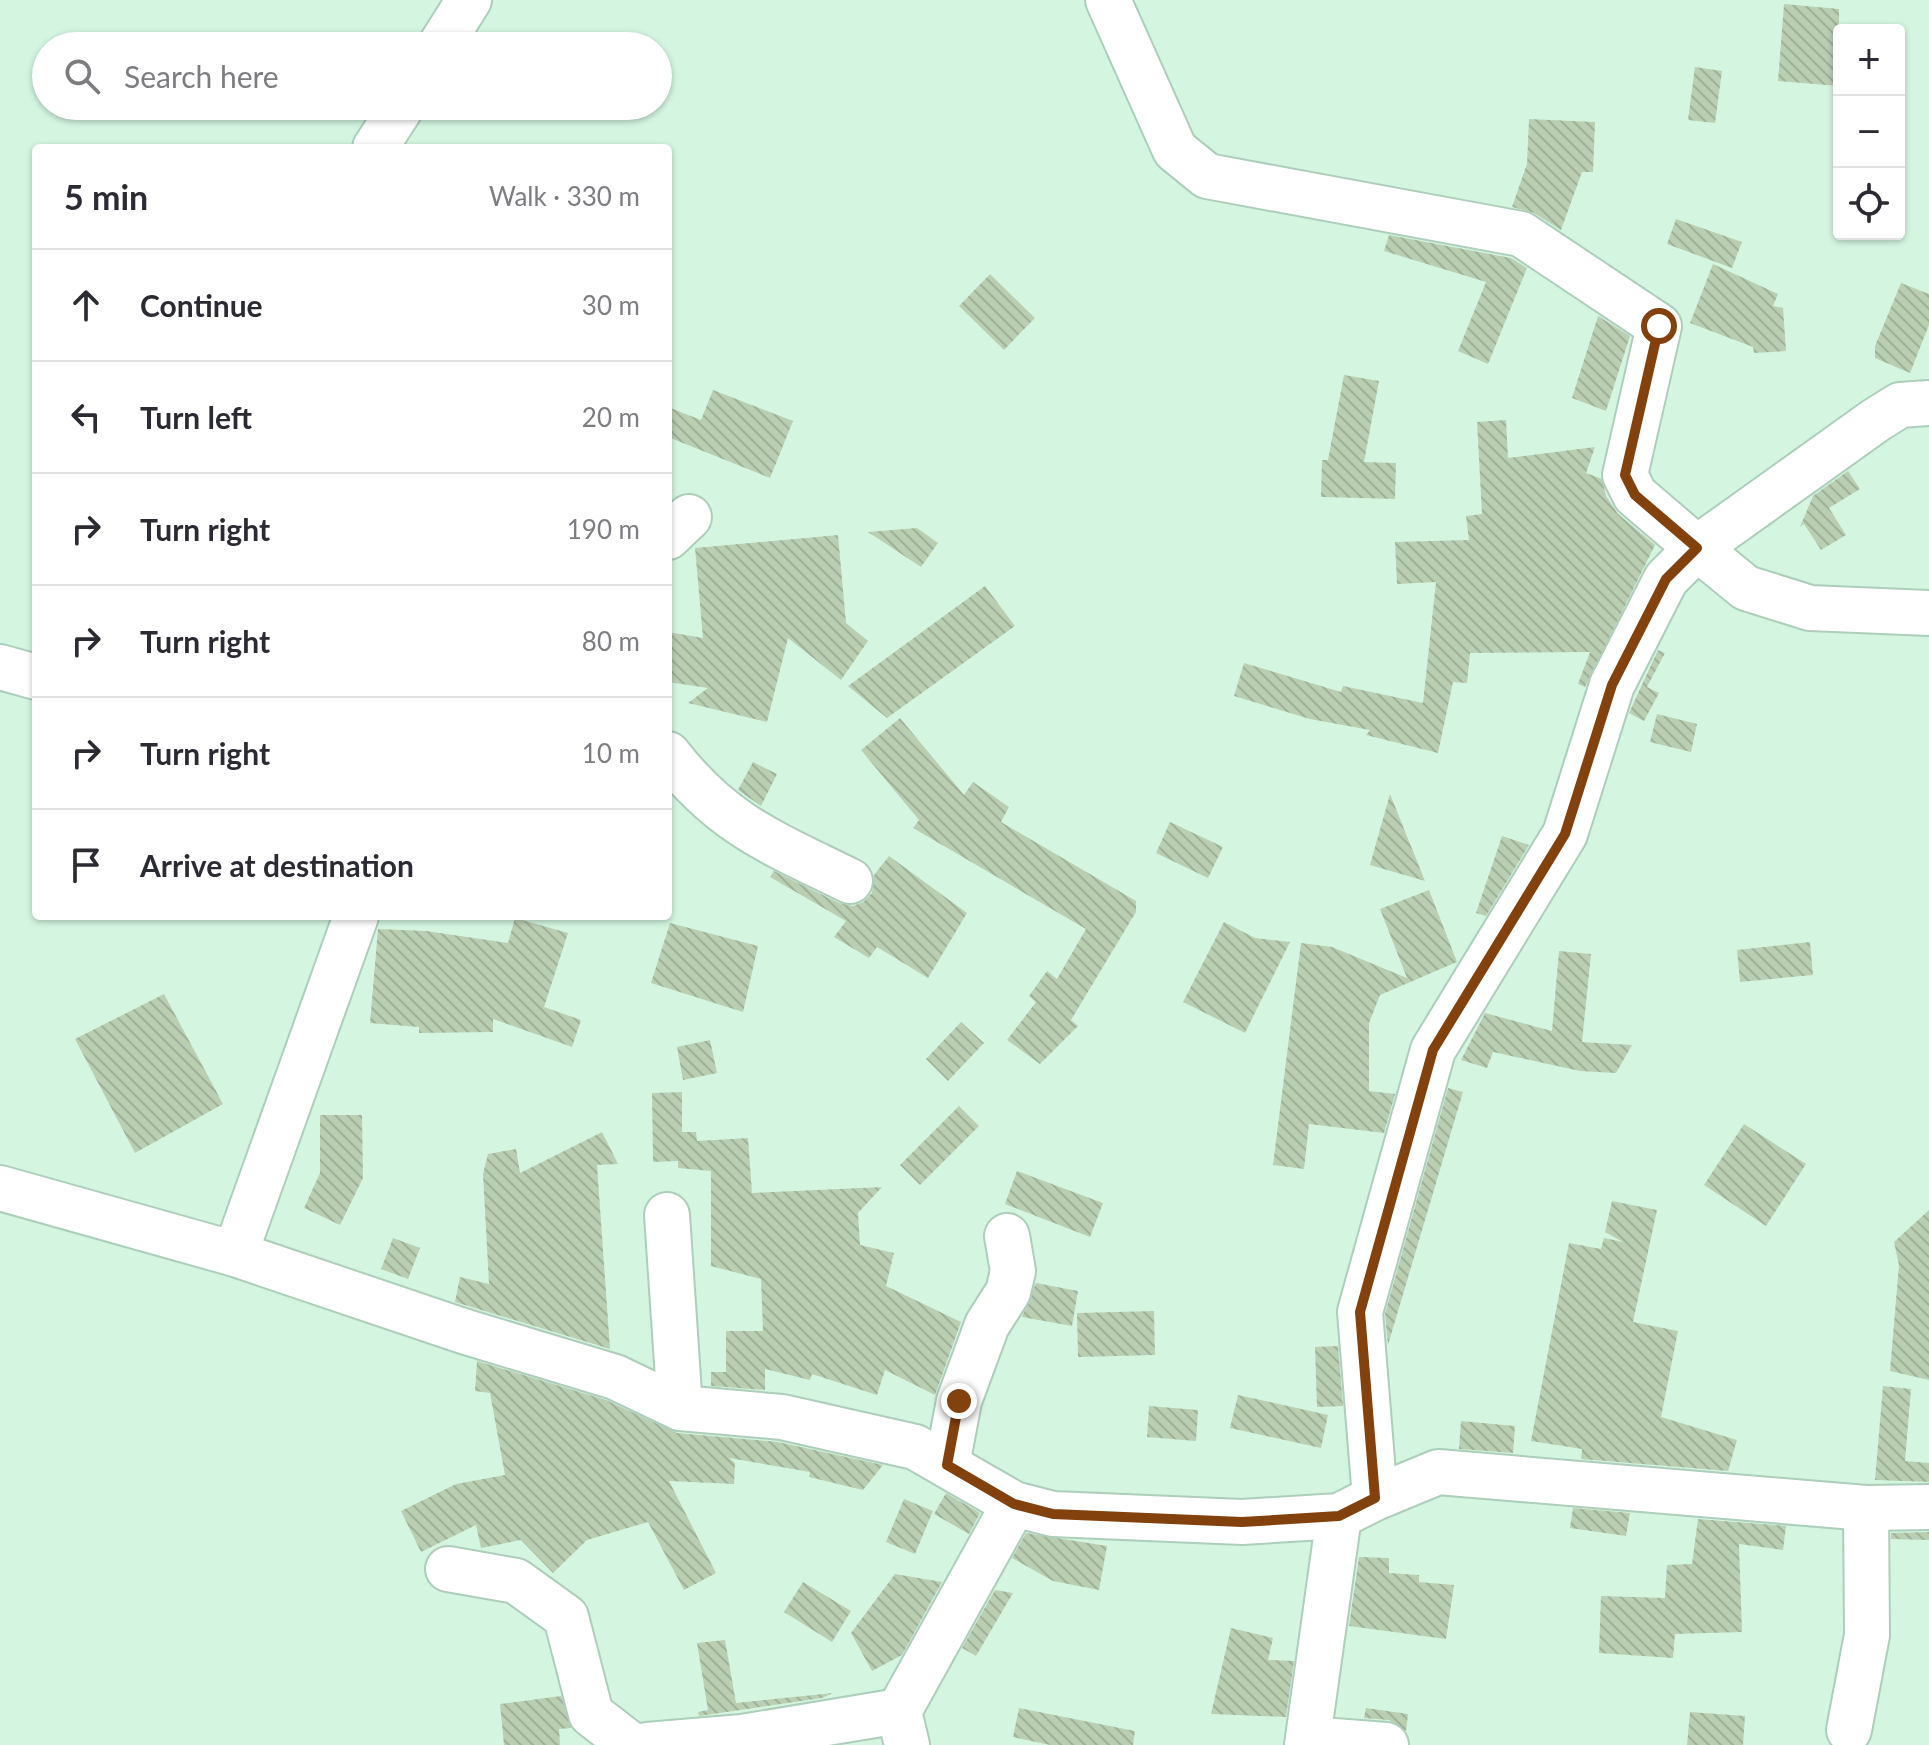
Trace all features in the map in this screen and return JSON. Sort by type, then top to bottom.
[{"type":"street","points":[[449,32],[469,0]]},
{"type":"street","points":[[1108,0],[1175,150],[1207,176],[1521,234],[1659,326],[1625,475],[1635,495],[1746,588],[1810,608],[1929,613]]},
{"type":"street","points":[[378,144],[393,120]]},
{"type":"street","points":[[1386,1745],[1308,1742],[1357,1507],[1360,1312],[1433,1050],[1565,834],[1612,685],[1666,579],[1697,548],[1876,420],[1900,405],[1929,403]]},
{"type":"street","points":[[0,667],[32,676]]},
{"type":"street","points":[[672,759],[696,791],[747,831],[850,881]]},
{"type":"street","points":[[235,1254],[355,920]]},
{"type":"street","points":[[0,1188],[235,1254],[615,1377],[680,1408],[782,1417],[915,1447],[1014,1504],[1053,1514],[1242,1522],[1357,1507],[1438,1472],[1866,1508],[1929,1507]]},
{"type":"street","points":[[667,1215],[680,1408]]},
{"type":"street","points":[[947,1465],[959,1401],[987,1325],[1008,1292],[1013,1271],[1007,1236]]},
{"type":"street","points":[[647,1745],[903,1728],[1014,1504]]},
{"type":"street","points":[[1849,1730],[1867,1635],[1866,1508]]},
{"type":"street","points":[[448,1569],[516,1581],[566,1617],[591,1714],[631,1745]]},
{"type":"building","points":[[1784,4],[1839,9],[1839,24],[1833,24],[1833,86],[1778,81]]},
{"type":"building","points":[[1695,67],[1722,71],[1715,123],[1688,120]]},
{"type":"building","points":[[1529,119],[1595,122],[1593,172],[1582,172],[1561,230],[1534,213],[1512,207],[1527,164]]},
{"type":"building","points":[[1676,219],[1742,242],[1732,268],[1667,244]]},
{"type":"building","points":[[1389,235],[1511,258],[1527,268],[1488,364],[1458,351],[1486,282],[1384,251]]},
{"type":"building","points":[[1713,264],[1778,294],[1773,306],[1783,308],[1786,351],[1754,353],[1753,347],[1690,323]]},
{"type":"building","points":[[990,274],[1035,318],[1004,350],[959,306]]},
{"type":"building","points":[[1901,283],[1929,294],[1929,325],[1910,373],[1875,358],[1875,346]]},
{"type":"building","points":[[1598,316],[1630,336],[1606,411],[1572,398]]},
{"type":"building","points":[[1344,375],[1379,381],[1364,462],[1396,463],[1395,499],[1321,497],[1322,460],[1328,460]]},
{"type":"building","points":[[713,390],[793,421],[770,478],[672,439],[672,409],[701,420]]},
{"type":"building","points":[[1506,420],[1508,458],[1595,447],[1586,473],[1602,479],[1606,496],[1618,514],[1655,545],[1585,687],[1578,684],[1590,652],[1470,653],[1467,683],[1453,682],[1438,753],[1366,735],[1370,730],[1310,719],[1234,696],[1244,663],[1341,692],[1343,686],[1423,703],[1436,582],[1397,584],[1395,542],[1469,540],[1466,516],[1482,514],[1477,422]]},
{"type":"building","points":[[1848,471],[1860,489],[1829,508],[1846,535],[1821,550],[1804,524],[1800,527],[1813,496]]},
{"type":"building","points":[[917,528],[938,543],[921,567],[868,532]]},
{"type":"building","points":[[838,535],[846,623],[868,641],[841,680],[788,638],[767,722],[688,703],[708,688],[672,683],[672,633],[703,638],[695,548]]},
{"type":"building","points":[[985,586],[1015,626],[887,718],[848,686]]},
{"type":"building","points":[[1658,650],[1665,653],[1647,687],[1659,693],[1644,721],[1629,713]]},
{"type":"building","points":[[1657,714],[1697,724],[1691,752],[1650,742]]},
{"type":"building","points":[[900,718],[964,795],[973,782],[1009,807],[1001,822],[1136,901],[1136,912],[1071,1020],[1078,1026],[1040,1064],[1007,1040],[1036,1002],[1029,996],[1047,971],[1057,979],[1086,929],[913,828],[919,820],[861,750]]},
{"type":"building","points":[[753,762],[777,774],[761,806],[738,790]]},
{"type":"building","points":[[1390,794],[1425,881],[1370,865]]},
{"type":"building","points":[[1170,822],[1223,847],[1208,878],[1156,853]]},
{"type":"building","points":[[1502,836],[1529,845],[1486,916],[1476,913]]},
{"type":"building","points":[[889,856],[967,913],[928,978],[877,947],[869,958],[834,937],[846,921],[770,877],[774,871],[839,903],[853,906],[872,893],[874,875]]},
{"type":"building","points":[[1429,890],[1457,962],[1380,995],[1369,1023],[1369,1091],[1395,1094],[1384,1133],[1309,1124],[1304,1169],[1273,1165],[1301,943],[1332,947],[1407,978],[1380,909]]},
{"type":"building","points":[[514,920],[568,933],[544,1007],[581,1020],[572,1047],[493,1019],[493,1032],[419,1033],[419,1027],[370,1023],[378,929],[426,931],[508,943]]},
{"type":"building","points":[[1224,922],[1255,938],[1290,942],[1245,1033],[1183,1002]]},
{"type":"building","points":[[670,923],[758,946],[743,1012],[651,983]]},
{"type":"building","points":[[1810,942],[1813,975],[1740,982],[1737,950]]},
{"type":"building","points":[[1559,951],[1591,954],[1582,1042],[1632,1045],[1616,1073],[1580,1071],[1493,1052],[1487,1068],[1461,1060],[1485,1013],[1552,1031]]},
{"type":"building","points":[[164,994],[223,1104],[135,1153],[75,1039]]},
{"type":"building","points":[[961,1022],[984,1043],[948,1081],[926,1059]]},
{"type":"building","points":[[710,1040],[717,1073],[683,1080],[677,1047]]},
{"type":"building","points":[[1448,1088],[1463,1092],[1388,1345],[1385,1314]]},
{"type":"building","points":[[682,1092],[682,1132],[696,1132],[697,1141],[748,1138],[752,1193],[882,1187],[858,1213],[860,1245],[894,1253],[886,1286],[961,1322],[935,1395],[885,1370],[877,1395],[812,1374],[810,1380],[765,1369],[765,1390],[711,1386],[711,1372],[726,1372],[726,1331],[763,1331],[761,1279],[711,1266],[711,1171],[678,1168],[678,1161],[653,1162],[652,1093]]},
{"type":"building","points":[[959,1106],[979,1126],[920,1185],[900,1165]]},
{"type":"building","points":[[320,1115],[362,1115],[363,1178],[340,1225],[304,1208],[320,1173]]},
{"type":"building","points":[[1744,1124],[1806,1164],[1766,1226],[1704,1185]]},
{"type":"building","points":[[602,1132],[618,1164],[597,1165],[610,1349],[455,1302],[460,1277],[489,1284],[483,1174],[488,1154],[516,1149],[520,1173]]},
{"type":"building","points":[[1017,1171],[1103,1203],[1090,1237],[1005,1204]]},
{"type":"building","points":[[1612,1201],[1657,1210],[1633,1322],[1678,1331],[1661,1417],[1737,1440],[1728,1471],[1581,1459],[1582,1449],[1531,1441],[1569,1243],[1601,1249],[1604,1238],[1623,1242],[1605,1232]]},
{"type":"building","points":[[1929,1210],[1929,1380],[1890,1371],[1899,1265],[1894,1242]]},
{"type":"building","points":[[393,1238],[420,1248],[408,1279],[381,1269]]},
{"type":"building","points":[[1036,1283],[1078,1291],[1072,1326],[1022,1317]]},
{"type":"building","points":[[1154,1311],[1155,1355],[1078,1357],[1077,1313]]},
{"type":"building","points":[[1338,1346],[1343,1406],[1317,1407],[1315,1347]]},
{"type":"building","points":[[477,1361],[606,1400],[677,1433],[778,1442],[883,1465],[863,1490],[809,1477],[810,1472],[729,1458],[735,1463],[734,1484],[669,1481],[716,1573],[684,1590],[648,1522],[587,1540],[553,1573],[521,1540],[481,1548],[476,1525],[421,1552],[401,1511],[456,1484],[505,1475],[490,1393],[475,1391]]},
{"type":"building","points":[[1883,1386],[1911,1389],[1905,1461],[1929,1463],[1929,1482],[1875,1480]]},
{"type":"building","points":[[1238,1395],[1328,1415],[1321,1448],[1230,1428]]},
{"type":"building","points":[[1149,1406],[1198,1410],[1196,1441],[1147,1437]]},
{"type":"building","points":[[1461,1421],[1515,1426],[1513,1453],[1459,1449]]},
{"type":"building","points":[[946,1493],[980,1513],[969,1534],[934,1514]]},
{"type":"building","points":[[904,1499],[933,1511],[915,1554],[886,1542]]},
{"type":"building","points":[[1573,1508],[1630,1513],[1626,1536],[1570,1528]]},
{"type":"building","points":[[1698,1519],[1786,1526],[1783,1550],[1739,1544],[1742,1632],[1675,1634],[1673,1658],[1599,1653],[1601,1596],[1665,1598],[1667,1565],[1692,1564]]},
{"type":"building","points":[[1929,1532],[1929,1540],[1891,1539],[1891,1533]]},
{"type":"building","points":[[1026,1533],[1107,1546],[1099,1590],[1053,1581],[1012,1558]]},
{"type":"building","points":[[1359,1557],[1389,1558],[1389,1573],[1419,1575],[1419,1582],[1454,1585],[1446,1639],[1349,1626]]},
{"type":"building","points":[[895,1574],[942,1582],[902,1655],[872,1671],[851,1633]]},
{"type":"building","points":[[803,1582],[851,1611],[832,1642],[784,1612]]},
{"type":"building","points":[[995,1590],[1013,1593],[976,1656],[962,1648]]},
{"type":"building","points":[[1231,1628],[1273,1638],[1268,1660],[1294,1661],[1286,1717],[1211,1714]]},
{"type":"building","points":[[725,1640],[736,1703],[833,1693],[822,1698],[699,1716],[698,1712],[708,1710],[697,1643]]},
{"type":"building","points":[[561,1696],[572,1728],[559,1729],[560,1745],[504,1745],[500,1704]]},
{"type":"building","points":[[1019,1708],[1135,1731],[1133,1745],[1050,1745],[1013,1737]]},
{"type":"building","points":[[1366,1708],[1408,1714],[1406,1731],[1389,1720],[1364,1718]]},
{"type":"building","points":[[1690,1712],[1745,1716],[1743,1745],[1687,1745]]},
{"type":"route","points":[[959,1401],[947,1465],[1014,1504],[1053,1514],[1242,1522],[1339,1516],[1375,1498],[1360,1312],[1433,1050],[1565,834],[1612,685],[1666,579],[1697,548],[1635,495],[1625,475],[1659,326]]}]
